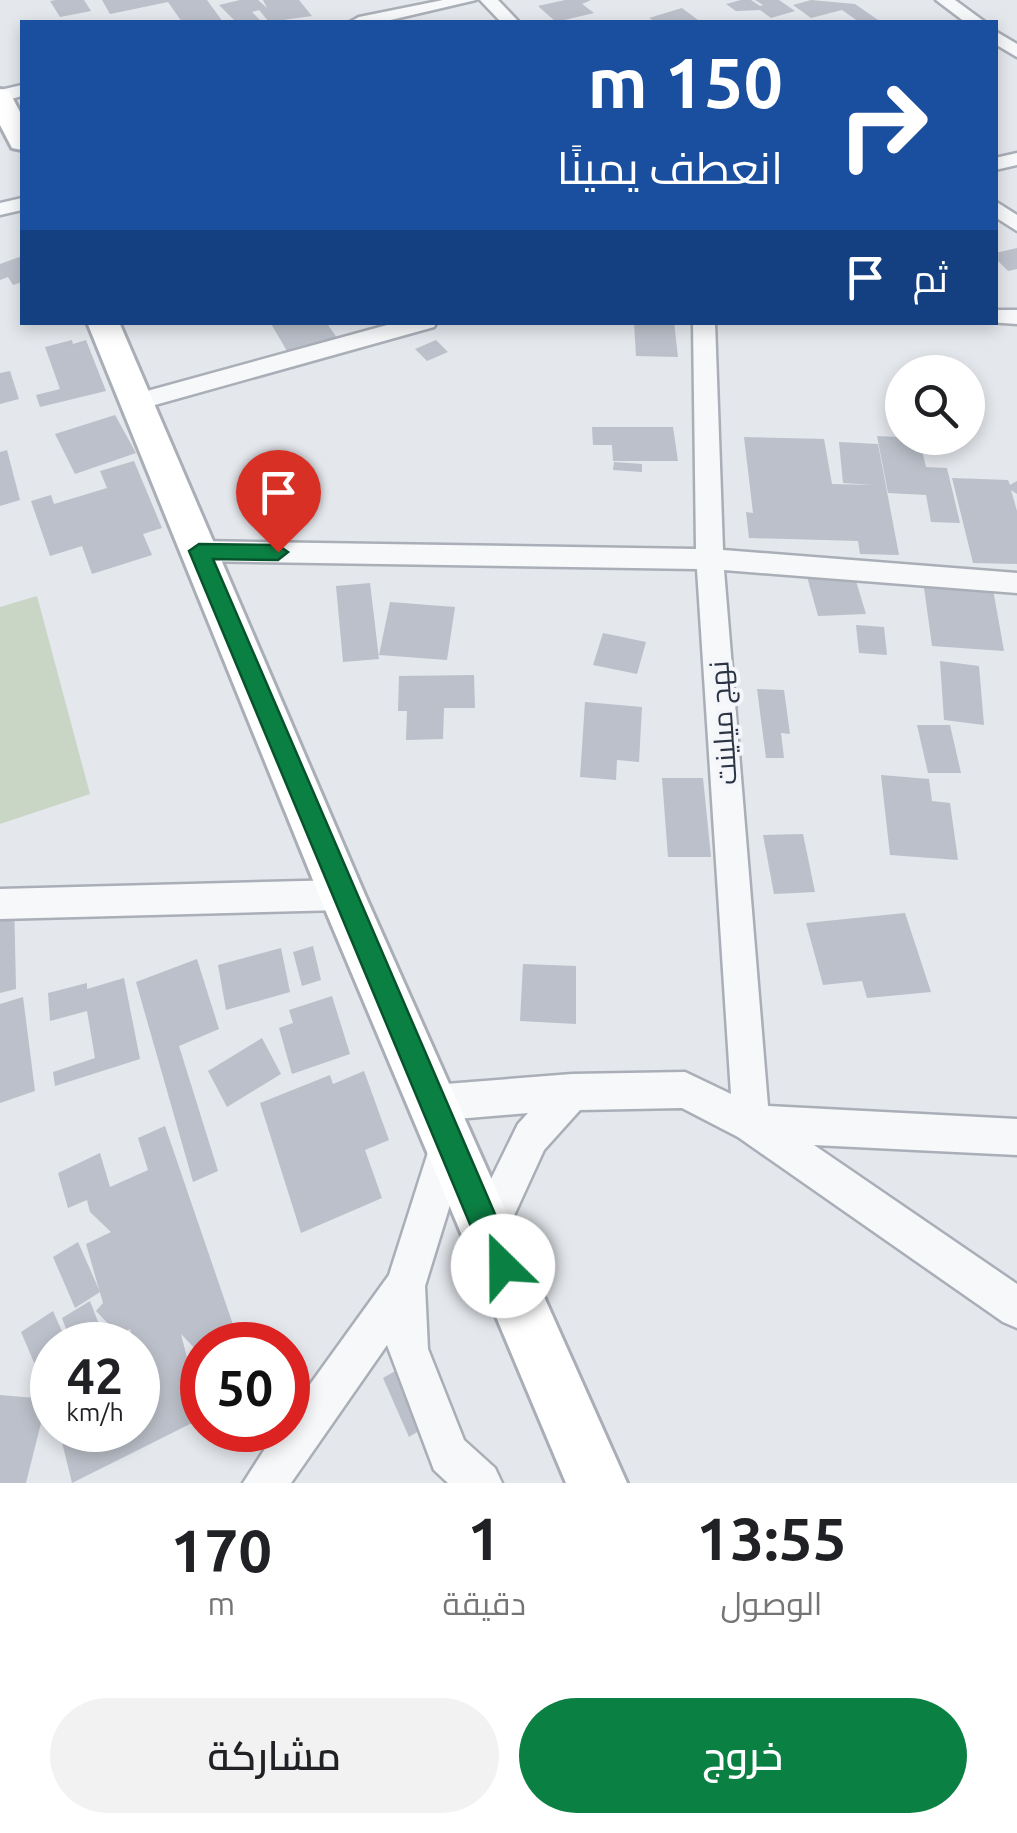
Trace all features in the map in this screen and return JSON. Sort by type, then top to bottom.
[{"type":"main road","points":[[0,96],[20,138]]},
{"type":"main road","points":[[104,325],[342,895],[596,1483]]},
{"type":"street","points":[[369,20],[468,0]]},
{"type":"street","points":[[488,0],[508,20]]},
{"type":"street","points":[[944,0],[969,20]]},
{"type":"street","points":[[137,402],[415,325]]},
{"type":"street","name":"نهج ميلينت","points":[[704,325],[710,559],[751,1124]]},
{"type":"street","points":[[199,551],[710,559],[1017,583]]},
{"type":"street","points":[[0,904],[342,895]]},
{"type":"street","points":[[480,1483],[449,1455],[408,1349],[405,1286],[441,1123],[572,1092],[684,1090],[751,1124],[1017,1308]]},
{"type":"street","points":[[487,1230],[531,1137],[572,1092]]},
{"type":"street","points":[[751,1124],[1017,1136]]},
{"type":"street","points":[[265,1483],[405,1286]]},
{"type":"green space","points":[[37,596],[90,794],[0,824],[0,607]]},
{"type":"building","points":[[84,0],[91,11],[60,17],[50,1]]},
{"type":"building","points":[[102,0],[207,0],[222,20],[181,20],[168,2],[110,14]]},
{"type":"building","points":[[258,0],[267,8],[263,0],[299,0],[312,16],[267,20],[259,10],[252,12],[260,20],[234,20],[219,5]]},
{"type":"building","points":[[591,0],[582,4],[594,13],[554,20],[538,6]]},
{"type":"building","points":[[751,0],[760,6],[763,5],[755,0],[779,0],[795,11],[771,18],[760,10],[736,11],[726,4]]},
{"type":"building","points":[[811,0],[855,4],[878,20],[856,20],[842,10],[811,18],[793,5]]},
{"type":"building","points":[[682,8],[698,20],[652,20],[649,18]]},
{"type":"building","points":[[1017,248],[1017,269],[1008,271],[998,261],[998,252]]},
{"type":"building","points":[[20,257],[20,283],[13,285],[8,277],[0,280],[0,264]]},
{"type":"building","points":[[272,325],[328,325],[337,338],[287,351]]},
{"type":"building","points":[[634,325],[674,325],[678,357],[636,356]]},
{"type":"building","points":[[72,340],[73,344],[86,340],[106,391],[40,407],[36,395],[60,389],[45,347]]},
{"type":"building","points":[[436,340],[448,352],[427,361],[415,349]]},
{"type":"building","points":[[10,371],[19,399],[0,404],[0,373]]},
{"type":"building","points":[[115,415],[136,453],[75,474],[55,434]]},
{"type":"building","points":[[592,427],[673,427],[678,461],[613,461],[612,445],[593,445]]},
{"type":"building","points":[[877,436],[885,436],[885,455],[923,455],[926,467],[947,468],[960,523],[931,522],[926,495],[888,493]]},
{"type":"building","points":[[744,437],[824,439],[832,484],[873,485],[843,483],[839,442],[878,444],[899,555],[860,554],[858,541],[749,538],[746,512],[753,513]]},
{"type":"building","points":[[7,450],[20,500],[0,506],[0,452]]},
{"type":"building","points":[[134,461],[162,528],[143,534],[152,555],[92,574],[82,546],[50,556],[31,501],[51,495],[54,504],[107,488],[100,471]]},
{"type":"building","points":[[614,462],[642,464],[642,472],[613,470]]},
{"type":"building","points":[[952,478],[1008,480],[1010,485],[1017,481],[1017,494],[1011,490],[1017,511],[1017,564],[973,563]]},
{"type":"building","points":[[853,571],[866,614],[818,616],[806,573]]},
{"type":"building","points":[[922,573],[991,578],[1004,651],[932,646]]},
{"type":"building","points":[[370,583],[379,659],[343,662],[336,586]]},
{"type":"building","points":[[390,602],[455,607],[447,660],[379,655]]},
{"type":"building","points":[[856,625],[884,627],[887,655],[859,653]]},
{"type":"building","points":[[603,633],[646,642],[637,674],[593,665]]},
{"type":"building","points":[[940,661],[979,666],[984,725],[944,720]]},
{"type":"building","points":[[474,675],[475,708],[444,708],[443,739],[406,740],[407,711],[398,711],[399,676]]},
{"type":"building","points":[[757,689],[784,690],[790,734],[781,733],[784,758],[766,758]]},
{"type":"building","points":[[585,702],[642,707],[639,762],[617,760],[616,780],[580,777]]},
{"type":"building","points":[[917,725],[950,725],[961,773],[928,773]]},
{"type":"building","points":[[881,775],[929,779],[932,801],[950,803],[958,860],[890,855]]},
{"type":"building","points":[[662,778],[703,778],[711,857],[668,857]]},
{"type":"building","points":[[803,834],[815,892],[774,894],[763,835]]},
{"type":"building","points":[[14,897],[16,989],[0,993],[0,900]]},
{"type":"building","points":[[905,913],[931,992],[867,998],[862,981],[823,985],[806,923]]},
{"type":"building","points":[[313,946],[321,980],[302,986],[293,952]]},
{"type":"building","points":[[281,948],[290,992],[226,1010],[218,965]]},
{"type":"building","points":[[197,959],[219,1029],[179,1046],[218,1171],[193,1182],[136,982]]},
{"type":"building","points":[[523,964],[576,966],[576,1024],[520,1021]]},
{"type":"building","points":[[124,978],[140,1059],[55,1086],[53,1072],[95,1058],[87,1011],[50,1021],[48,993],[87,983],[87,989]]},
{"type":"building","points":[[332,996],[350,1054],[292,1074],[279,1028],[293,1023],[289,1010]]},
{"type":"building","points":[[23,997],[35,1091],[0,1103],[0,1004]]},
{"type":"building","points":[[262,1038],[281,1074],[227,1107],[208,1071]]},
{"type":"building","points":[[364,1071],[389,1140],[365,1150],[382,1198],[301,1233],[260,1103],[330,1075],[333,1084]]},
{"type":"building","points":[[165,1126],[232,1322],[180,1322],[180,1429],[160,1439],[160,1322],[107,1322],[96,1311],[103,1303],[86,1244],[111,1232],[90,1212],[87,1200],[68,1208],[58,1173],[100,1153],[110,1187],[148,1170],[138,1138]]},
{"type":"building","points":[[78,1242],[100,1292],[75,1308],[53,1257]]},
{"type":"building","points":[[90,1301],[98,1322],[63,1322],[62,1318]]},
{"type":"building","points":[[53,1311],[58,1322],[36,1322]]},
{"type":"building","points":[[30,1326],[30,1353],[21,1332]]},
{"type":"building","points":[[411,1362],[437,1420],[409,1437],[383,1378]]},
{"type":"building","points":[[0,1395],[30,1398],[30,1452],[34,1452],[26,1483],[0,1483]]},
{"type":"building","points":[[64,1452],[134,1452],[72,1483]]},
{"type":"route","points":[[278,552],[199,551],[342,895],[503,1266]]}]
